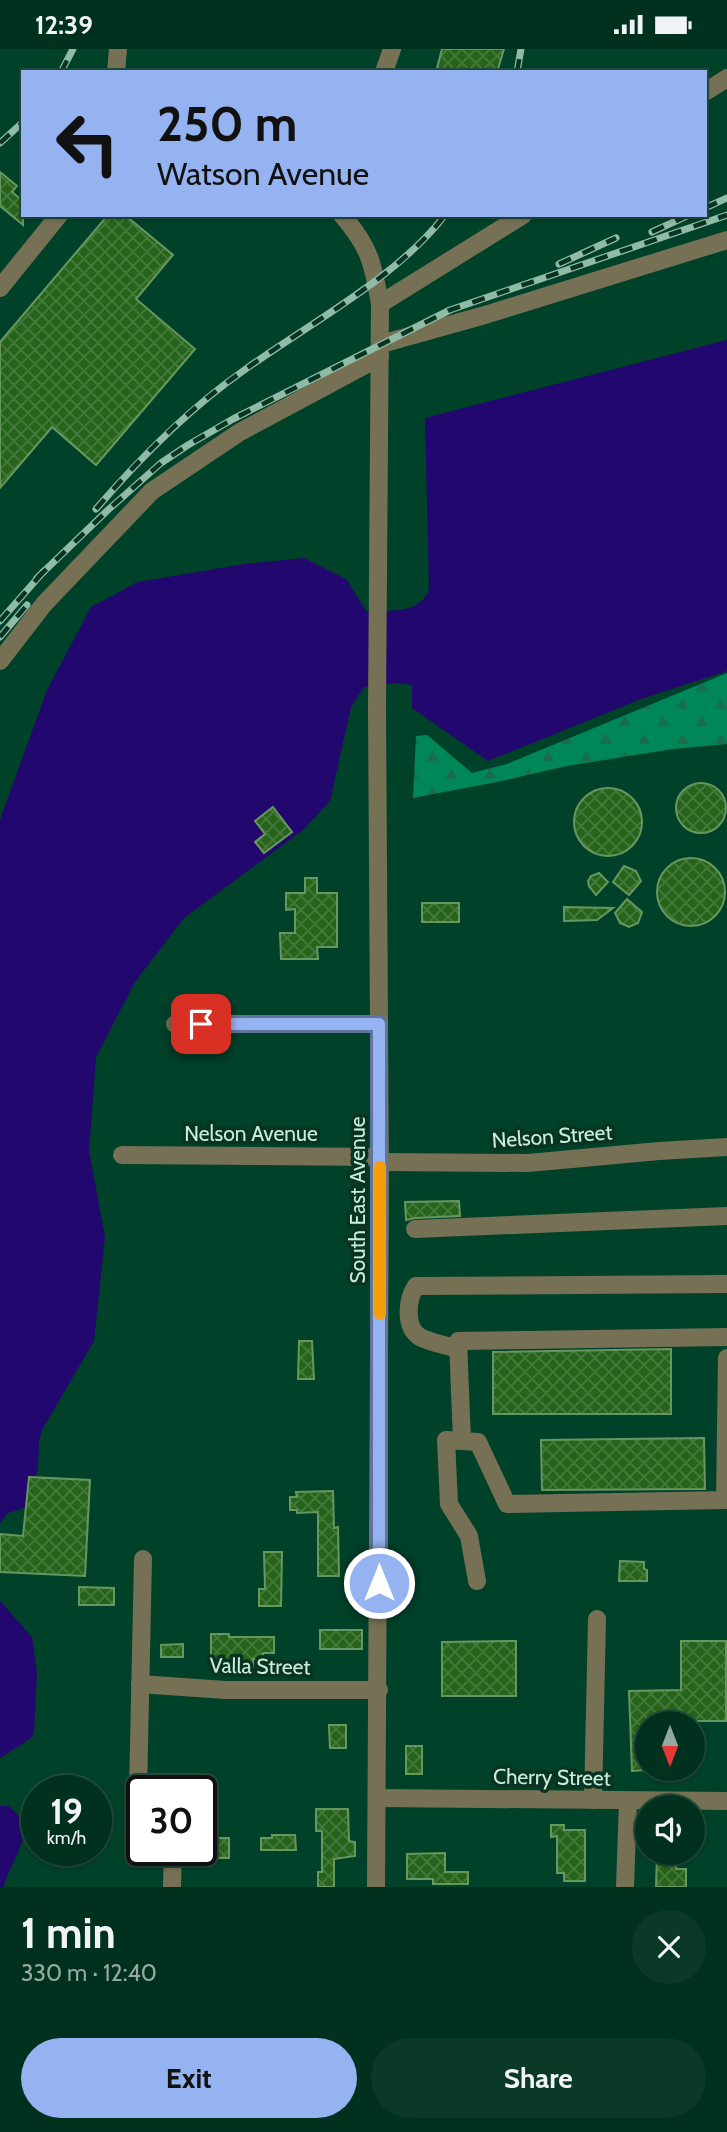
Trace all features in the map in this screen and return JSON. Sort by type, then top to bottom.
[{"type":"street","points":[[116,70],[118,49]]},
{"type":"street","points":[[385,70],[392,49]]},
{"type":"street","points":[[707,91],[727,78]]},
{"type":"street","points":[[0,288],[56,217]]},
{"type":"street","name":"South East Avenue","points":[[344,217],[359,235],[370,256],[380,304],[377,708],[379,1690],[376,1887]]},
{"type":"street","points":[[380,304],[520,217]]},
{"type":"street","points":[[0,661],[44,604],[152,491],[240,432],[380,351],[485,315],[727,240]]},
{"type":"street","points":[[175,1024],[379,1024]]},
{"type":"street","name":"Nelson Street","points":[[380,1160],[528,1163],[727,1147]]},
{"type":"street","name":"Nelson Avenue","points":[[122,1155],[380,1160]]},
{"type":"street","points":[[415,1229],[727,1216]]},
{"type":"street","points":[[458,1349],[419,1336],[412,1327],[408,1308],[416,1286],[727,1284]]},
{"type":"street","points":[[462,1441],[458,1341],[727,1337]]},
{"type":"street","points":[[477,1581],[470,1536],[449,1504],[446,1440],[478,1442],[507,1504],[725,1500],[727,1358]]},
{"type":"street","points":[[140,1775],[143,1559]]},
{"type":"street","points":[[593,1800],[597,1619]]},
{"type":"street","name":"Valla Street","points":[[140,1684],[225,1689],[379,1690]]},
{"type":"street","name":"Cherry Street","points":[[377,1798],[727,1801]]},
{"type":"street","points":[[625,1887],[628,1801]]},
{"type":"street","points":[[172,1887],[173,1866]]},
{"type":"green space","points":[[727,673],[727,744],[673,749],[567,766],[413,798],[416,736],[427,735],[472,773],[507,764]]},
{"type":"shaded area","points":[[727,340],[727,671],[641,699],[488,761],[412,708],[412,685],[395,683],[364,687],[351,707],[330,801],[303,830],[184,918],[135,982],[96,1057],[89,1151],[105,1237],[94,1341],[42,1430],[30,1506],[8,1513],[0,1523],[0,820],[47,690],[91,607],[138,582],[245,564],[304,558],[346,579],[366,611],[412,607],[425,597],[429,588],[425,418]]},
{"type":"shaded area","points":[[0,1601],[32,1637],[37,1673],[34,1733],[30,1739],[0,1758]]},
{"type":"shaded area","points":[[0,1806],[8,1806],[21,1820],[21,1845],[4,1887],[0,1887]]},
{"type":"building","points":[[442,49],[504,49],[498,70],[437,70]]},
{"type":"building","points":[[0,172],[17,186],[12,192],[21,199],[23,225],[0,206]]},
{"type":"building","points":[[106,217],[127,217],[173,255],[136,299],[195,349],[96,465],[52,427],[0,488],[0,342]]},
{"type":"building","points":[[701,783],[718,791],[726,808],[718,825],[701,833],[684,825],[676,808],[684,791]]},
{"type":"building","points":[[608,788],[621,791],[632,798],[639,809],[642,822],[639,835],[632,846],[621,853],[608,856],[595,853],[584,846],[577,835],[574,822],[577,809],[584,798],[595,791]]},
{"type":"building","points":[[273,807],[292,832],[264,853],[255,842],[265,834],[255,821]]},
{"type":"building","points":[[691,858],[704,861],[715,868],[722,879],[725,892],[722,905],[715,916],[704,923],[691,926],[678,923],[667,916],[660,905],[657,892],[660,879],[667,868],[678,861]]},
{"type":"building","points":[[624,866],[636,871],[641,881],[629,895],[613,882]]},
{"type":"building","points":[[599,873],[608,882],[596,895],[588,881],[591,876]]},
{"type":"building","points":[[305,878],[317,878],[317,893],[337,893],[337,947],[317,947],[318,959],[281,959],[280,933],[295,933],[295,909],[286,910],[286,893],[305,893]]},
{"type":"building","points":[[627,899],[642,912],[638,923],[629,927],[620,923],[615,913]]},
{"type":"building","points":[[422,903],[459,903],[459,922],[422,922]]},
{"type":"building","points":[[564,907],[613,908],[597,920],[564,921]]},
{"type":"building","points":[[459,1201],[460,1216],[406,1220],[405,1202]]},
{"type":"building","points":[[299,1341],[312,1341],[314,1379],[298,1379]]},
{"type":"building","points":[[671,1349],[671,1414],[493,1414],[493,1352]]},
{"type":"building","points":[[704,1438],[705,1489],[542,1490],[541,1440]]},
{"type":"building","points":[[29,1477],[90,1480],[85,1576],[0,1572],[0,1534],[23,1536]]},
{"type":"building","points":[[333,1491],[334,1528],[338,1527],[339,1576],[318,1576],[318,1512],[297,1513],[297,1510],[290,1510],[290,1497],[297,1497],[296,1492]]},
{"type":"building","points":[[264,1552],[282,1552],[281,1606],[259,1606],[259,1589],[265,1589]]},
{"type":"building","points":[[620,1561],[644,1562],[647,1581],[619,1581]]},
{"type":"building","points":[[79,1587],[114,1588],[114,1605],[79,1605]]},
{"type":"building","points":[[320,1630],[362,1630],[362,1649],[320,1649]]},
{"type":"building","points":[[211,1634],[229,1634],[229,1637],[274,1637],[274,1653],[263,1653],[263,1659],[253,1659],[253,1667],[242,1667],[242,1664],[211,1664]]},
{"type":"building","points":[[516,1641],[516,1696],[442,1696],[442,1642]]},
{"type":"building","points":[[681,1641],[726,1641],[726,1721],[705,1721],[705,1711],[635,1711],[635,1771],[632,1771],[629,1691],[681,1690]]},
{"type":"building","points":[[183,1644],[183,1657],[161,1657],[161,1645]]},
{"type":"building","points":[[329,1725],[346,1725],[346,1748],[330,1748]]},
{"type":"building","points":[[406,1746],[422,1746],[422,1774],[406,1774]]},
{"type":"building","points":[[316,1809],[348,1809],[349,1841],[355,1842],[355,1856],[334,1859],[334,1887],[318,1887],[318,1872],[322,1872],[322,1831],[316,1831]]},
{"type":"building","points":[[551,1825],[564,1825],[564,1830],[585,1830],[585,1881],[564,1881],[564,1873],[557,1873],[557,1836],[551,1837]]},
{"type":"building","points":[[272,1835],[295,1835],[296,1850],[261,1850],[261,1838],[272,1838]]},
{"type":"building","points":[[217,1838],[229,1838],[229,1858],[217,1858]]},
{"type":"building","points":[[445,1853],[445,1872],[468,1872],[468,1884],[433,1884],[433,1879],[407,1879],[407,1854]]},
{"type":"building","points":[[657,1865],[676,1865],[676,1869],[686,1869],[686,1887],[656,1887]]},
{"type":"railway","points":[[62,70],[73,49]]},
{"type":"railway","points":[[517,70],[521,49]]},
{"type":"railway","points":[[0,143],[21,124]]},
{"type":"railway","points":[[707,207],[727,198]]},
{"type":"railway","points":[[37,578],[161,463],[233,419],[450,310],[727,215]]},
{"type":"railway","points":[[96,509],[183,418],[243,371],[377,280],[425,238],[443,217]]},
{"type":"railway","points":[[652,232],[685,217]]},
{"type":"railway","points":[[559,264],[616,238]]},
{"type":"railway","points":[[0,621],[44,571]]},
{"type":"railway","points":[[0,637],[27,605]]},
{"type":"slow traffic","points":[[380,1167],[380,1314]]},
{"type":"route","points":[[201,1024],[379,1024],[379,1583]]}]
